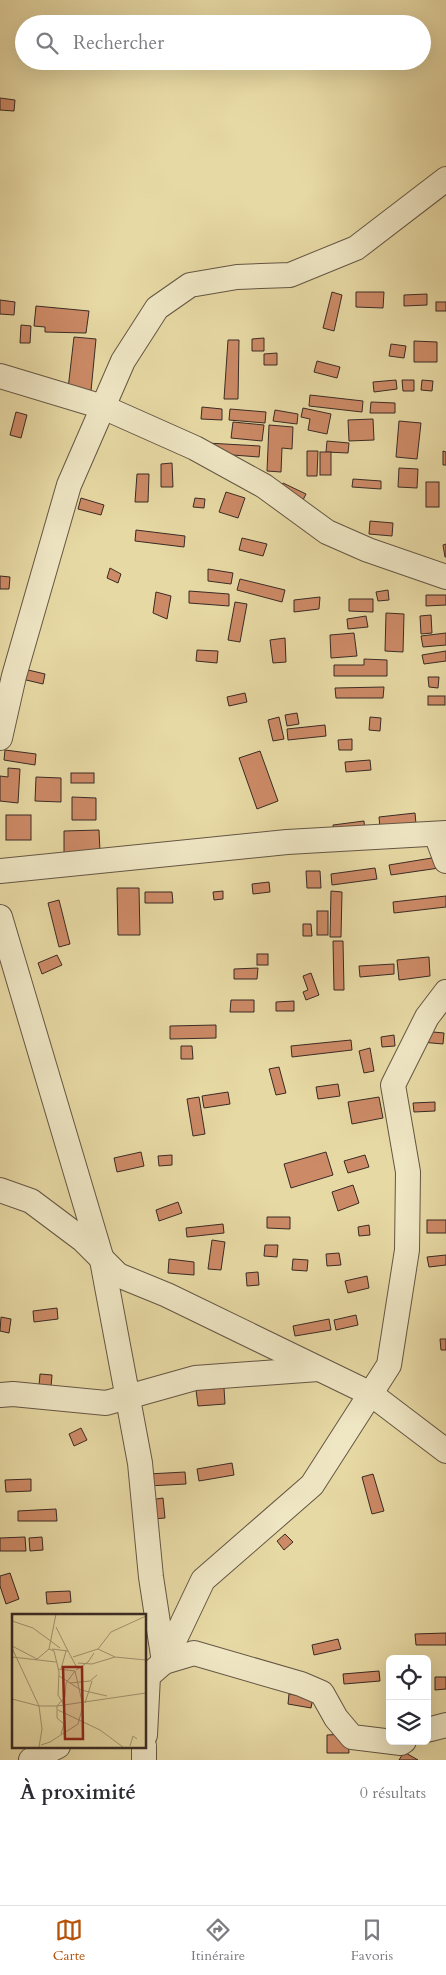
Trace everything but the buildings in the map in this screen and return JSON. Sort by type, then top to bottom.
[{"type":"street","points":[[0,738],[14,676],[69,485],[123,361],[157,308],[190,286],[237,276],[290,275],[356,248],[446,179]]},
{"type":"street","points":[[0,376],[103,407],[195,448],[264,486],[327,532],[368,550],[446,577]]},
{"type":"street","points":[[0,871],[287,842],[441,834],[446,860]]},
{"type":"street","points":[[0,917],[102,1260],[140,1463],[151,1577],[153,1672],[146,1727]]},
{"type":"street","points":[[153,1672],[203,1580],[312,1486],[389,1365],[407,1250],[408,1172],[393,1085],[427,1017],[446,992]]},
{"type":"street","points":[[0,1190],[31,1201],[83,1240],[118,1275],[167,1295],[370,1394],[446,1451]]},
{"type":"street","points":[[0,1396],[13,1394],[106,1402],[195,1378],[320,1369]]},
{"type":"street","points":[[153,1672],[194,1653],[301,1684],[322,1693],[336,1718],[352,1737],[375,1750],[391,1745]]},
{"type":"street","points":[[431,1729],[446,1724]]},
{"type":"street","points":[[31,1760],[54,1748]]}]
